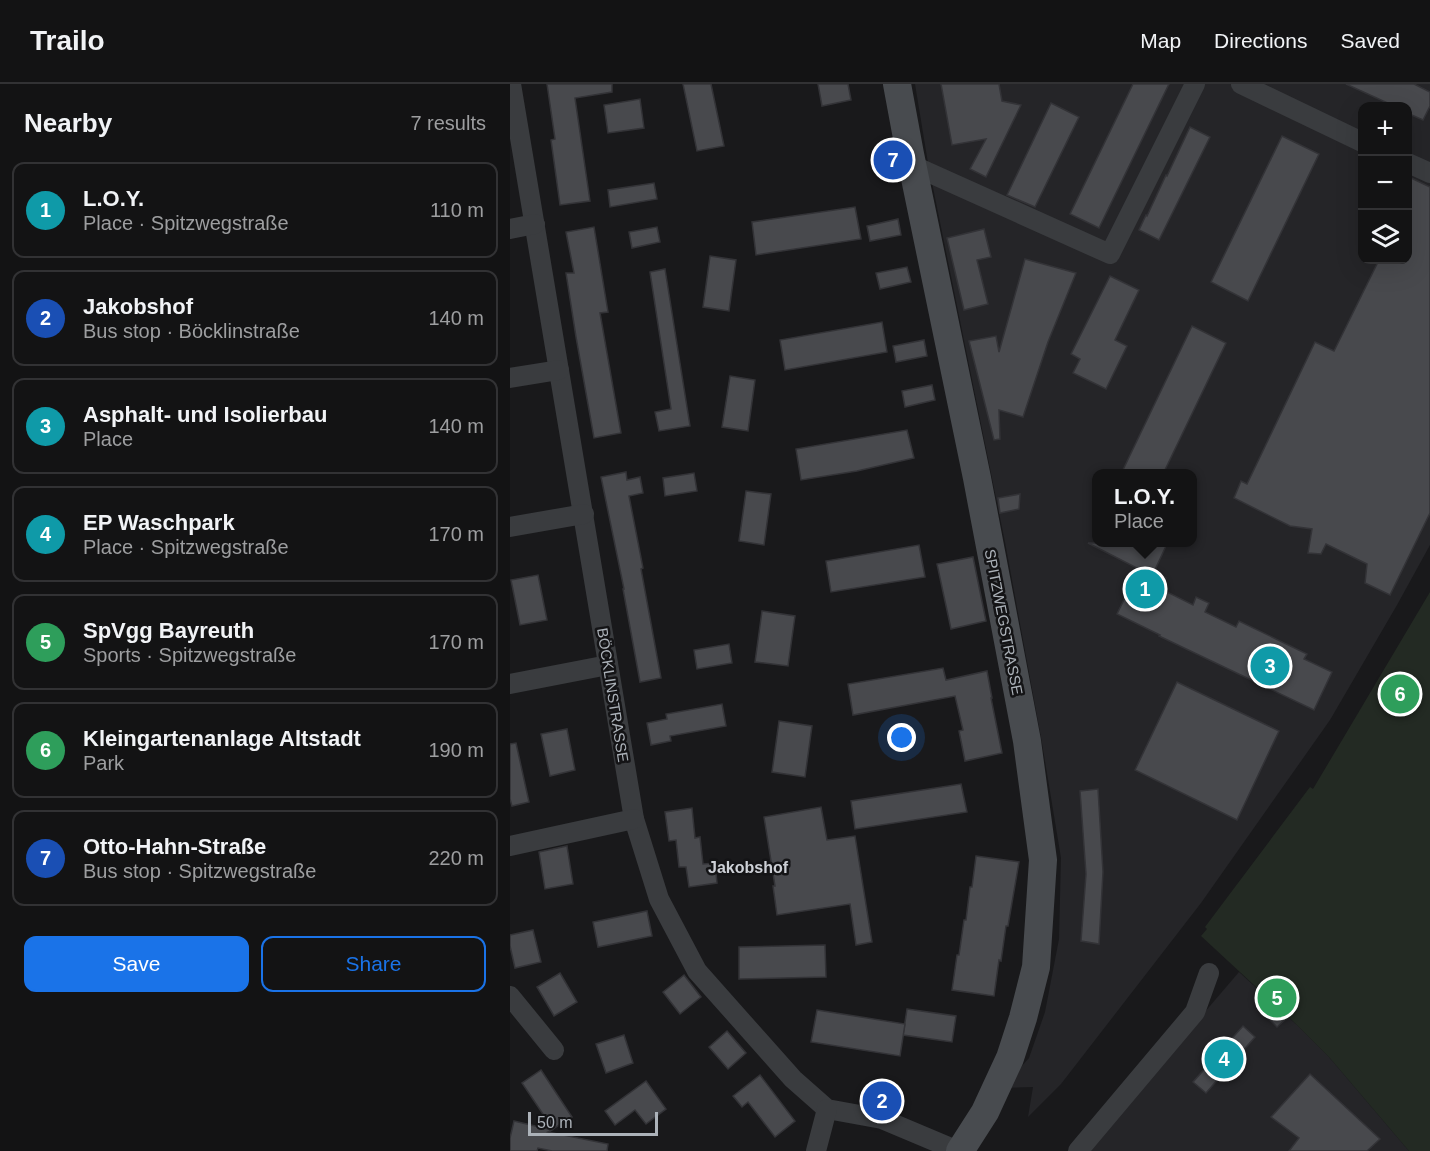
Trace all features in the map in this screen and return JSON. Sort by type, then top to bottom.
[{"type":"street","name":"BÖCKLINSTRASSE","points":[[511,84],[634,819],[659,899],[697,970],[793,1078],[827,1109]]},
{"type":"street","name":"SPITZWEGSTRASSE","points":[[897,84],[977,478],[1027,741],[1043,860],[1036,967],[1023,1018],[1010,1058],[986,1112],[959,1151]]},
{"type":"street","points":[[912,165],[1110,254],[1195,84]]},
{"type":"street","points":[[1240,84],[1358,140]]},
{"type":"street","points":[[1412,165],[1430,173]]},
{"type":"street","points":[[510,229],[535,224]]},
{"type":"street","points":[[510,378],[559,370]]},
{"type":"street","points":[[510,527],[584,514]]},
{"type":"street","points":[[510,684],[608,665]]},
{"type":"street","points":[[510,846],[634,819]]},
{"type":"street","points":[[1078,1151],[1195,1012],[1209,972]]},
{"type":"street","points":[[510,996],[554,1050]]},
{"type":"street","points":[[816,1151],[827,1109],[882,1119],[959,1151]]},
{"type":"shaded area","points":[[915,84],[1430,84],[1430,545],[1330,720],[1201,903],[1061,1084],[1028,1117],[1033,1087],[1002,1088],[1029,1058],[1045,1012],[1059,939],[1061,858],[1005,542],[928,163]]},
{"type":"shaded area","points":[[1430,592],[1430,1151],[1409,1151],[1329,1057],[1201,936],[1207,929],[1205,927],[1310,787],[1313,789]]},
{"type":"shaded area","points":[[1239,972],[1329,1057],[1409,1151],[1086,1151]]},
{"type":"building","points":[[547,84],[612,84],[612,92],[575,98],[590,201],[560,205],[551,140],[555,139]]},
{"type":"building","points":[[683,84],[711,84],[724,146],[697,151]]},
{"type":"building","points":[[818,84],[848,84],[851,100],[822,106]]},
{"type":"building","points":[[941,84],[999,84],[1002,101],[1021,105],[986,177],[970,169],[986,139],[952,145]]},
{"type":"building","points":[[1133,84],[1169,84],[1099,228],[1070,214]]},
{"type":"building","points":[[1346,84],[1414,84],[1430,92],[1430,106],[1423,120],[1412,115],[1412,102],[1385,102]]},
{"type":"building","points":[[640,99],[644,128],[608,133],[604,105]]},
{"type":"building","points":[[1051,103],[1079,117],[1035,207],[1007,195]]},
{"type":"building","points":[[1190,127],[1210,137],[1159,240],[1139,230]]},
{"type":"building","points":[[1282,136],[1319,154],[1248,301],[1211,282]]},
{"type":"building","points":[[1412,178],[1430,187],[1430,513],[1390,595],[1365,583],[1367,564],[1326,544],[1321,554],[1308,553],[1312,529],[1290,526],[1234,498],[1241,481],[1247,484],[1315,342],[1334,351],[1377,264],[1412,264]]},
{"type":"building","points":[[654,183],[657,199],[610,207],[608,190]]},
{"type":"building","points":[[855,207],[861,239],[756,255],[752,222]]},
{"type":"building","points":[[898,219],[901,235],[870,241],[867,226]]},
{"type":"building","points":[[594,227],[608,312],[600,313],[621,433],[594,438],[566,273],[574,273],[566,232]]},
{"type":"building","points":[[657,227],[660,242],[632,248],[629,232]]},
{"type":"building","points":[[984,229],[991,257],[977,260],[988,304],[964,310],[947,238]]},
{"type":"building","points":[[710,256],[736,260],[729,311],[703,307]]},
{"type":"building","points":[[1025,259],[1076,273],[1048,342],[1023,417],[999,410],[1000,439],[994,440],[969,341],[996,336],[999,352]]},
{"type":"building","points":[[907,267],[911,282],[880,289],[876,273]]},
{"type":"building","points":[[665,269],[690,426],[659,431],[655,412],[671,409],[650,272]]},
{"type":"building","points":[[1110,276],[1139,290],[1115,340],[1127,346],[1106,389],[1073,373],[1080,359],[1071,354]]},
{"type":"building","points":[[882,322],[887,352],[785,370],[780,340]]},
{"type":"building","points":[[1192,326],[1226,343],[1165,469],[1123,469]]},
{"type":"building","points":[[924,340],[927,356],[896,362],[893,346]]},
{"type":"building","points":[[730,376],[755,380],[748,431],[722,427]]},
{"type":"building","points":[[932,385],[935,400],[905,407],[902,391]]},
{"type":"building","points":[[907,430],[914,458],[857,471],[801,480],[796,449]]},
{"type":"building","points":[[626,472],[627,480],[640,477],[643,493],[629,496],[661,678],[640,682],[601,477]]},
{"type":"building","points":[[694,473],[697,491],[665,496],[663,478]]},
{"type":"building","points":[[746,491],[771,494],[764,545],[739,541]]},
{"type":"building","points":[[1020,494],[1019,509],[1000,513],[998,498]]},
{"type":"building","points":[[919,545],[925,577],[831,592],[826,561]]},
{"type":"building","points":[[1096,547],[1166,547],[1154,572],[1166,578],[1161,589],[1193,605],[1196,597],[1209,603],[1205,612],[1236,627],[1239,621],[1307,654],[1304,659],[1332,672],[1314,710],[1117,614],[1139,569]]},
{"type":"building","points":[[973,557],[986,621],[951,629],[937,564]]},
{"type":"building","points":[[538,575],[547,620],[520,625],[511,580]]},
{"type":"building","points":[[762,611],[795,616],[788,666],[755,662]]},
{"type":"building","points":[[729,644],[732,663],[697,669],[694,650]]},
{"type":"building","points":[[943,668],[946,680],[987,671],[1002,753],[965,761],[959,731],[963,730],[955,696],[853,715],[848,684]]},
{"type":"building","points":[[1177,682],[1279,731],[1237,820],[1135,770]]},
{"type":"building","points":[[722,704],[726,726],[670,736],[671,741],[651,745],[647,723],[667,719],[666,714]]},
{"type":"building","points":[[779,721],[812,726],[805,777],[772,772]]},
{"type":"building","points":[[567,729],[575,770],[550,776],[541,734]]},
{"type":"building","points":[[516,743],[529,802],[512,806],[510,744]]},
{"type":"building","points":[[961,784],[967,812],[855,829],[851,801]]},
{"type":"building","points":[[1098,789],[1103,872],[1099,944],[1081,941],[1086,874],[1080,791]]},
{"type":"building","points":[[821,807],[827,840],[855,836],[872,942],[856,945],[850,904],[777,915],[773,886],[775,886],[764,817]]},
{"type":"building","points":[[692,808],[695,838],[700,837],[703,864],[715,863],[717,883],[689,887],[686,867],[679,867],[676,840],[669,841],[665,812]]},
{"type":"building","points":[[567,846],[573,884],[545,889],[539,852]]},
{"type":"building","points":[[976,856],[1019,862],[994,996],[952,990]]},
{"type":"building","points":[[647,911],[652,936],[598,947],[593,922]]},
{"type":"building","points":[[533,930],[541,962],[515,968],[510,935]]},
{"type":"building","points":[[825,945],[826,977],[739,979],[739,947]]},
{"type":"building","points":[[560,973],[577,1002],[554,1016],[537,987]]},
{"type":"building","points":[[684,975],[701,997],[680,1014],[663,992]]},
{"type":"building","points":[[1277,1008],[1287,1018],[1277,1027],[1267,1017]]},
{"type":"building","points":[[907,1009],[956,1016],[952,1042],[903,1035]]},
{"type":"building","points":[[817,1010],[905,1024],[900,1056],[811,1042]]},
{"type":"building","points":[[1243,1026],[1255,1037],[1206,1093],[1193,1082]]},
{"type":"building","points":[[727,1031],[746,1053],[728,1069],[709,1047]]},
{"type":"building","points":[[624,1035],[633,1063],[606,1073],[596,1044]]},
{"type":"building","points":[[541,1070],[572,1117],[553,1129],[522,1083]]},
{"type":"building","points":[[1310,1074],[1380,1139],[1367,1151],[1289,1151],[1299,1138],[1271,1117]]},
{"type":"building","points":[[760,1075],[795,1121],[775,1137],[748,1102],[742,1107],[733,1096]]},
{"type":"building","points":[[646,1081],[666,1109],[646,1124],[635,1110],[615,1125],[605,1111]]},
{"type":"building","points":[[514,1121],[552,1130],[548,1132],[608,1144],[607,1151],[552,1151],[538,1148],[537,1151],[510,1151]]},
{"type":"place","name":"Otto-Hahn-Straße","points":[[893,160]]},
{"type":"place","name":"L.O.Y.","points":[[1145,589]]},
{"type":"place","name":"Asphalt- und Isolierbau","points":[[1270,666]]},
{"type":"place","name":"Kleingartenanlage Altstadt","points":[[1400,694]]},
{"type":"place","name":"SpVgg Bayreuth","points":[[1277,998]]},
{"type":"place","name":"EP Waschpark","points":[[1224,1059]]},
{"type":"place","name":"Jakobshof","points":[[882,1101]]},
{"type":"district","name":"Jakobshof","points":[[748,867]]}]
